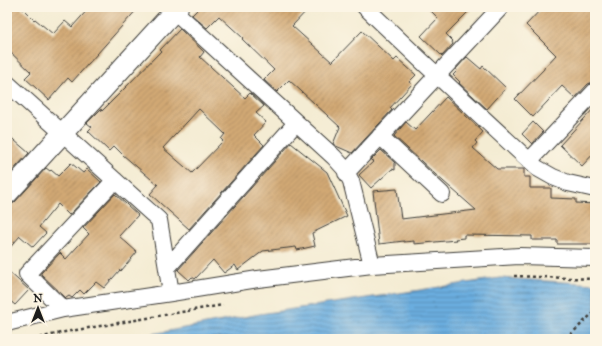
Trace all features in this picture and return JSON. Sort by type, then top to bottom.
[{"type":"street","points":[[365,7],[537,168],[553,177],[595,189]]},
{"type":"street","points":[[346,172],[501,7]]},
{"type":"street","points":[[7,194],[174,8],[344,168],[351,181],[372,265]]},
{"type":"street","points":[[7,83],[160,220],[171,293]]},
{"type":"street","points":[[529,161],[595,91]]},
{"type":"street","points":[[167,268],[296,123]]},
{"type":"street","points":[[380,136],[442,194]]},
{"type":"street","points":[[63,309],[27,274],[115,180]]},
{"type":"street","points":[[7,322],[63,309],[258,279],[372,265],[518,256],[595,258]]},
{"type":"path","points":[[508,276],[595,279]]},
{"type":"path","points":[[34,339],[65,332],[225,304]]},
{"type":"path","points":[[566,339],[595,311]]},
{"type":"water","points":[[500,278],[595,284],[595,339],[125,339],[260,314]]},
{"type":"building","points":[[7,7],[21,7],[34,20],[35,19],[53,34],[65,21],[72,27],[90,7],[139,7],[72,82],[68,78],[49,100],[25,78],[31,72],[7,49]]},
{"type":"building","points":[[200,7],[310,7],[292,26],[332,62],[362,31],[394,61],[397,58],[416,75],[409,82],[412,84],[390,108],[392,110],[352,153],[333,144],[340,127],[289,80],[277,92],[264,80],[274,70],[219,16],[207,28],[192,15]]},
{"type":"building","points":[[427,7],[473,7],[446,34],[453,41],[453,44],[442,56],[421,36],[438,18]]},
{"type":"building","points":[[543,7],[595,7],[595,81],[588,84],[575,98],[562,86],[533,117],[515,99],[556,55],[526,25]]},
{"type":"building","points":[[180,29],[204,52],[200,57],[245,98],[250,93],[264,106],[256,113],[266,122],[254,135],[264,145],[189,229],[150,194],[158,185],[114,146],[109,151],[88,131],[92,127],[87,123],[101,109],[102,111],[124,89],[161,51],[160,50]],"holes":[[[199,109],[225,134],[221,139],[223,141],[192,173],[163,148]]]},
{"type":"building","points":[[467,57],[481,69],[483,66],[506,88],[487,109],[459,83],[460,82],[453,75],[457,71],[456,69]]},
{"type":"building","points":[[446,97],[483,132],[475,141],[477,143],[473,148],[497,169],[524,169],[524,177],[530,177],[530,188],[551,188],[551,198],[576,199],[576,203],[595,204],[595,244],[557,244],[557,240],[532,240],[532,236],[464,235],[464,238],[455,239],[456,240],[414,244],[414,241],[404,241],[379,244],[373,191],[397,189],[401,219],[476,210],[394,136],[406,122],[415,130]]},
{"type":"building","points":[[595,107],[595,152],[582,166],[560,145]]},
{"type":"building","points":[[533,122],[543,132],[532,144],[522,134]]},
{"type":"building","points":[[7,134],[29,153],[7,177]]},
{"type":"building","points":[[291,143],[327,172],[347,216],[312,233],[315,246],[297,250],[296,247],[263,251],[238,270],[235,265],[224,273],[213,260],[195,279],[192,277],[189,280],[178,270]]},
{"type":"building","points":[[381,150],[395,163],[395,170],[392,169],[371,188],[359,175],[374,161],[371,160]]},
{"type":"building","points":[[71,163],[83,173],[87,169],[101,182],[69,215],[58,204],[39,227],[46,233],[33,247],[20,236],[7,251],[7,205],[11,205],[15,202],[46,168],[58,176]]},
{"type":"building","points":[[115,194],[138,215],[119,236],[137,252],[104,288],[96,282],[84,294],[80,290],[72,298],[69,296],[66,298],[41,273],[60,253],[66,259],[89,234],[83,228]]},
{"type":"building","points":[[7,270],[29,290],[15,305],[7,298]]}]
